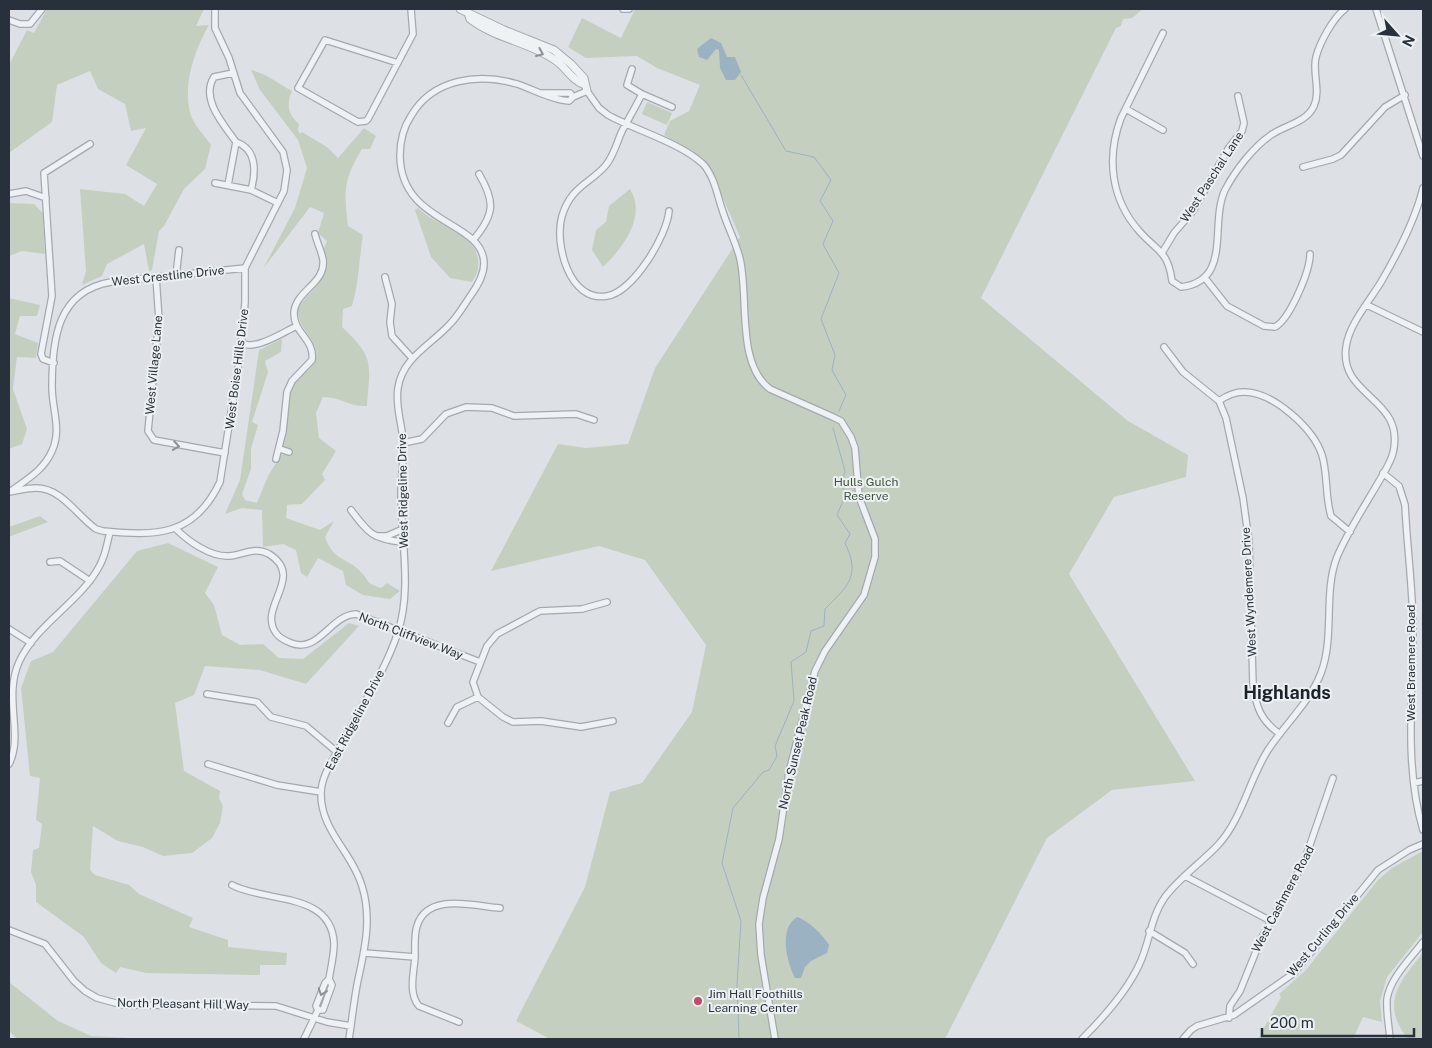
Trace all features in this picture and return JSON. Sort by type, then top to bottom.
[{"type":"street","points":[[9,20],[26,25],[34,22],[42,9]]},
{"type":"street","name":"West Boise Hills Drive","points":[[176,529],[192,519],[210,499],[223,473],[241,343],[245,302],[245,268],[278,203],[286,181],[286,160],[277,142],[249,108],[240,93],[215,28],[214,9]]},
{"type":"street","points":[[398,63],[325,40],[298,88],[358,122],[364,123],[368,119],[398,63],[414,32],[411,9]]},
{"type":"street","points":[[460,9],[468,13],[470,19],[489,31],[555,59],[567,69],[578,83],[586,88],[573,96],[570,93],[540,92],[489,78],[453,83],[428,96],[412,113],[404,129],[400,163],[413,195],[432,214],[474,239],[486,223],[491,207],[488,190],[479,174]]},
{"type":"street","points":[[623,9],[629,9]]},
{"type":"street","points":[[1163,33],[1116,132],[1111,162],[1119,200],[1127,216],[1140,233],[1162,253],[1168,264],[1172,282],[1176,285],[1189,286],[1205,278],[1212,269],[1216,257],[1221,201],[1225,191],[1260,145],[1279,130],[1300,122],[1314,108],[1317,90],[1316,57],[1331,26],[1345,9]]},
{"type":"street","points":[[1376,9],[1423,156]]},
{"type":"street","points":[[632,69],[627,84],[642,94],[672,107]]},
{"type":"street","points":[[233,72],[214,77],[210,87],[215,111],[236,142],[241,144],[252,156],[255,167],[251,190]]},
{"type":"street","name":"North Sunset Peak Road","points":[[586,88],[599,108],[626,125],[679,148],[694,157],[710,172],[740,259],[745,299],[746,333],[755,370],[762,382],[770,389],[834,417],[846,428],[855,448],[859,497],[875,538],[875,557],[868,586],[857,608],[824,651],[815,671],[789,772],[779,839],[763,898],[759,924],[761,955],[775,1039]]},
{"type":"street","points":[[642,94],[606,165],[575,192],[562,216],[559,240],[561,254],[578,286],[595,296],[606,297],[618,293],[634,277],[654,249],[668,224],[669,211]]},
{"type":"street","points":[[1303,167],[1341,155],[1385,106],[1405,95]]},
{"type":"street","name":"West Paschal Lane","points":[[1162,253],[1174,233],[1192,211],[1228,149],[1242,131],[1244,123],[1238,96]]},
{"type":"street","points":[[1126,109],[1163,130]]},
{"type":"street","points":[[228,185],[236,142]]},
{"type":"street","points":[[54,363],[43,359],[41,354],[52,296],[52,278],[47,247],[44,173],[90,144]]},
{"type":"street","points":[[216,183],[251,190],[278,203]]},
{"type":"street","points":[[1082,1039],[1119,997],[1140,964],[1149,931],[1164,898],[1225,836],[1254,774],[1280,734],[1311,694],[1322,670],[1327,648],[1333,569],[1350,532],[1393,452],[1393,426],[1382,406],[1354,381],[1346,362],[1348,337],[1404,240],[1423,188]]},
{"type":"street","points":[[9,194],[26,192],[46,198]]},
{"type":"street","points":[[276,459],[280,449],[287,392],[292,381],[309,364],[312,355],[312,347],[297,326],[294,315],[296,304],[322,274],[323,260],[315,234]]},
{"type":"street","name":"West Ridgeline Drive","points":[[398,630],[404,606],[401,495],[403,443],[397,402],[398,385],[405,367],[412,358],[451,323],[479,284],[484,260],[474,239]]},
{"type":"street","points":[[318,246],[326,243]]},
{"type":"street","points":[[176,276],[179,250]]},
{"type":"street","points":[[1205,278],[1227,306],[1264,326],[1275,327],[1285,319],[1308,271],[1310,254]]},
{"type":"street","name":"West Crestline Drive","points":[[9,492],[43,467],[52,450],[57,424],[52,388],[60,320],[77,295],[98,284],[245,268]]},
{"type":"street","name":"West Village Lane","points":[[156,277],[158,320],[148,431],[154,440],[164,444],[225,453]]},
{"type":"street","points":[[385,277],[392,304],[390,322],[392,336],[412,358]]},
{"type":"street","points":[[1367,306],[1423,332]]},
{"type":"street","points":[[241,343],[245,346],[258,344],[297,326]]},
{"type":"street","points":[[1164,347],[1183,372],[1219,401],[1235,393],[1254,394],[1280,406],[1304,426],[1321,453],[1331,516],[1350,532]]},
{"type":"street","name":"West Wyndemere Drive","points":[[1219,401],[1226,418],[1243,498],[1249,542],[1253,685],[1256,707],[1264,720],[1280,734]]},
{"type":"street","points":[[403,443],[422,439],[446,414],[466,407],[492,408],[514,416],[576,414],[594,420]]},
{"type":"street","points":[[280,449],[289,452]]},
{"type":"street","name":"West Braemere Road","points":[[1383,473],[1399,486],[1405,505],[1413,628],[1412,710],[1414,783],[1418,814],[1423,830]]},
{"type":"street","points":[[9,492],[36,488],[55,493],[92,525],[103,531],[148,534],[176,529]]},
{"type":"street","points":[[351,510],[364,527],[379,539],[390,537],[403,529]]},
{"type":"street","name":"North Cliffview Way","points":[[176,529],[188,539],[220,555],[229,556],[254,550],[266,553],[275,559],[281,568],[283,585],[271,610],[271,619],[275,633],[287,642],[303,646],[312,643],[334,622],[349,614],[364,616],[480,662]]},
{"type":"street","points":[[9,764],[15,743],[12,687],[20,661],[30,643],[90,581],[100,565],[110,532]]},
{"type":"street","points":[[390,537],[403,542]]},
{"type":"street","points":[[50,562],[60,562],[90,581]]},
{"type":"street","points":[[607,602],[582,609],[550,609],[528,616],[492,639],[480,662],[473,682],[478,696],[503,717],[513,722],[541,721],[581,727],[613,721]]},
{"type":"street","points":[[9,629],[30,643]]},
{"type":"street","name":"East Ridgeline Drive","points":[[350,1039],[365,953],[368,919],[363,889],[354,866],[325,819],[321,792],[325,776],[337,752],[386,663],[398,630]]},
{"type":"street","points":[[207,694],[257,702],[276,719],[302,723],[337,752]]},
{"type":"street","points":[[448,723],[456,707],[478,696]]},
{"type":"street","points":[[208,764],[277,785],[321,792]]},
{"type":"street","name":"West Cashmere Road","points":[[1229,1018],[1230,1006],[1271,921],[1308,854],[1333,778]]},
{"type":"street","points":[[1414,783],[1423,781]]},
{"type":"street","name":"West Curling Drive","points":[[1183,1039],[1191,1030],[1229,1018],[1294,973],[1378,870],[1409,850],[1423,844]]},
{"type":"street","points":[[1185,876],[1271,921]]},
{"type":"street","points":[[232,886],[245,892],[306,904],[324,916],[331,929],[334,946],[330,978],[332,985],[323,1010],[318,1010],[304,1039]]},
{"type":"street","points":[[459,1022],[420,1006],[415,1002],[413,986],[417,925],[430,908],[447,904],[500,908]]},
{"type":"street","name":"North Pleasant Hill Way","points":[[9,930],[45,944],[74,981],[85,991],[111,1003],[123,1005],[276,1006],[315,1018],[351,1026]]},
{"type":"street","points":[[1149,931],[1185,953],[1193,964]]},
{"type":"street","points":[[1390,1039],[1387,1008],[1390,990],[1399,973],[1423,942]]},
{"type":"street","points":[[365,953],[415,956]]},
{"type":"green space","points":[[47,9],[204,9],[196,26],[209,25],[195,56],[189,78],[188,101],[193,121],[211,145],[205,169],[184,189],[164,226],[159,231],[152,270],[149,271],[144,244],[107,264],[102,276],[82,285],[86,271],[80,189],[125,194],[144,206],[157,184],[126,165],[146,128],[131,131],[125,104],[98,89],[90,71],[57,85],[52,122],[9,153],[9,65],[27,30],[34,33]]},
{"type":"green space","name":"Hulls Gulch Reserve","points":[[635,9],[1143,9],[1132,18],[1123,19],[1121,26],[1116,28],[981,298],[1128,421],[1188,455],[1186,477],[1114,497],[1069,574],[1195,781],[1112,790],[1047,838],[945,1039],[550,1039],[516,1021],[585,887],[610,792],[642,783],[692,712],[706,645],[645,560],[599,546],[491,571],[558,444],[586,448],[628,444],[655,368],[740,237],[708,164],[664,135],[670,121],[689,111],[700,85],[657,68],[637,56],[586,58],[568,47],[582,18],[621,38]]},
{"type":"green space","points":[[251,70],[267,76],[292,91],[289,109],[292,117],[299,124],[298,130],[300,134],[302,132],[327,147],[338,158],[364,128],[376,136],[370,149],[362,149],[351,169],[346,186],[348,226],[363,235],[358,280],[352,306],[343,309],[342,327],[360,346],[368,362],[367,406],[323,397],[316,413],[319,438],[336,451],[322,474],[325,480],[302,504],[287,505],[286,518],[320,530],[334,521],[325,537],[332,551],[356,567],[370,583],[381,588],[387,583],[400,591],[390,599],[363,595],[346,585],[343,571],[318,558],[307,577],[301,573],[296,550],[283,544],[263,547],[262,510],[242,508],[225,514],[240,480],[259,350],[282,339],[281,352],[265,361],[268,372],[252,422],[258,425],[251,449],[251,469],[242,494],[245,500],[257,503],[268,476],[281,455],[289,453],[283,445],[288,396],[292,386],[311,367],[316,357],[314,345],[300,322],[298,308],[323,277],[325,261],[323,251],[327,241],[318,233],[324,213],[310,207],[263,269],[295,208],[307,168],[298,140],[260,90]]},
{"type":"green space","points":[[647,102],[672,113],[667,125],[642,114]]},
{"type":"green space","points":[[630,189],[635,199],[634,221],[625,241],[603,267],[592,250],[596,230],[606,222],[609,206]]},
{"type":"green space","points":[[9,203],[34,204],[43,213],[45,254],[22,251],[9,256]]},
{"type":"green space","points":[[418,208],[434,220],[463,236],[476,250],[478,260],[477,272],[472,282],[450,278],[431,257],[415,210]]},
{"type":"green space","points":[[9,298],[40,305],[37,316],[20,316],[15,334],[38,343],[36,358],[17,357],[13,389],[27,429],[22,444],[9,449]]},
{"type":"green space","points":[[40,516],[48,522],[9,537],[9,527]]},
{"type":"green space","points":[[168,543],[218,567],[205,593],[214,605],[222,635],[240,645],[263,644],[279,658],[303,659],[349,623],[359,626],[306,684],[260,670],[205,666],[194,695],[175,703],[184,771],[220,791],[219,798],[223,806],[220,823],[212,838],[192,853],[163,856],[143,847],[118,841],[93,826],[90,870],[95,875],[129,885],[139,894],[193,918],[189,927],[228,940],[228,947],[287,953],[286,965],[260,965],[260,975],[146,973],[120,967],[116,973],[101,963],[84,937],[36,902],[36,885],[31,872],[33,850],[39,848],[42,824],[36,820],[40,778],[30,776],[21,688],[31,661],[53,652],[137,551]]},
{"type":"green space","points":[[1423,851],[1423,932],[1387,977],[1380,1001],[1382,1022],[1363,1017],[1353,1039],[1258,1039],[1281,997],[1279,994],[1305,971],[1378,880],[1392,868]]},
{"type":"green space","points":[[1423,953],[1423,1039],[1408,1039],[1395,1015],[1394,1004],[1400,984]]},
{"type":"green space","points":[[9,982],[58,1021],[91,1036],[148,1039],[17,1039],[9,1031]]},
{"type":"water","points":[[711,38],[721,43],[727,57],[735,57],[741,72],[735,80],[726,80],[720,68],[719,50],[716,49],[707,60],[699,57],[697,49]]},
{"type":"water","points":[[797,917],[815,929],[829,945],[827,953],[811,961],[805,967],[801,978],[795,978],[789,963],[786,946],[788,929],[791,922]]},
{"type":"waterway","points":[[741,75],[786,151],[814,157],[831,180],[820,201],[833,221],[823,244],[839,273],[821,319],[835,355],[832,370],[846,395],[839,411]]},
{"type":"waterway","points":[[739,1038],[737,984],[741,921],[722,863],[733,808],[763,772],[769,770],[777,756],[775,746],[794,701],[791,662],[806,652],[811,631],[824,626],[825,609],[840,594],[850,580],[852,564],[845,543],[850,534],[837,515],[845,496],[842,485],[845,471],[833,428]]},
{"type":"place","name":"Jim Hall Foothills Learning Center","points":[[698,1001]]},
{"type":"district","name":"Highlands","points":[[1287,692]]}]
